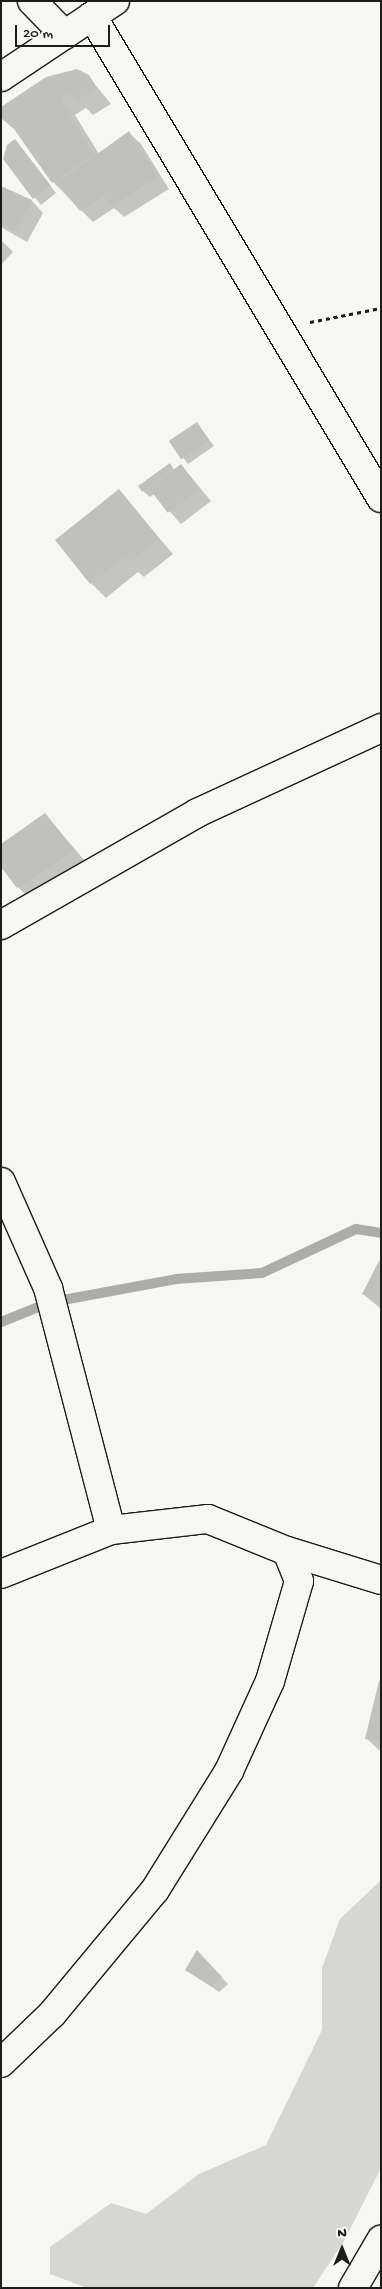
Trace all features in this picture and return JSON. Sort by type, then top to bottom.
[{"type":"street","points":[[32,1],[65,35]]},
{"type":"street","points":[[1,77],[115,1]]},
{"type":"street","points":[[92,16],[381,498]]},
{"type":"street","points":[[1,926],[197,813],[381,728]]},
{"type":"street","points":[[1,1182],[48,1288],[112,1530]]},
{"type":"street","points":[[1,1574],[112,1530],[208,1519],[287,1551],[381,1580]]},
{"type":"street","points":[[1,2063],[52,2014],[156,1890],[229,1771],[270,1681],[299,1581],[287,1551]]},
{"type":"street","points":[[353,2288],[381,2240]]},
{"type":"path","points":[[278,329],[381,308]]},
{"type":"shaded area","points":[[381,1880],[381,2168],[344,2241],[313,2288],[87,2288],[50,2274],[50,2247],[111,2203],[146,2214],[199,2174],[266,2145],[322,2030],[322,1968],[340,1919]]},
{"type":"building","points":[[77,69],[89,75],[97,88],[77,100],[71,93],[61,99],[94,154],[52,183],[14,129],[1,118],[1,107],[46,77]]},
{"type":"building","points":[[129,131],[158,177],[111,206],[104,196],[80,211],[57,183]]},
{"type":"building","points":[[15,139],[51,186],[33,199],[3,159],[7,145]]},
{"type":"building","points":[[1,186],[32,200],[15,231],[1,223]]},
{"type":"building","points":[[197,422],[209,440],[181,459],[169,441]]},
{"type":"building","points":[[170,463],[173,468],[142,492],[138,486]]},
{"type":"building","points":[[181,464],[200,489],[168,513],[149,488]]},
{"type":"building","points":[[119,489],[159,538],[128,563],[123,557],[90,584],[55,540]]},
{"type":"building","points":[[45,813],[75,850],[17,888],[1,867],[1,844]]},
{"type":"building","points":[[379,1261],[381,1261],[381,1304],[362,1294]]},
{"type":"building","points":[[379,1681],[381,1681],[381,1742],[365,1739]]},
{"type":"building","points":[[197,1950],[222,1977],[212,1987],[185,1970]]},
{"type":"waterway","points":[[63,1300],[176,1279],[262,1273],[356,1229],[381,1233]]},
{"type":"waterway","points":[[1,1322],[38,1307]]}]
